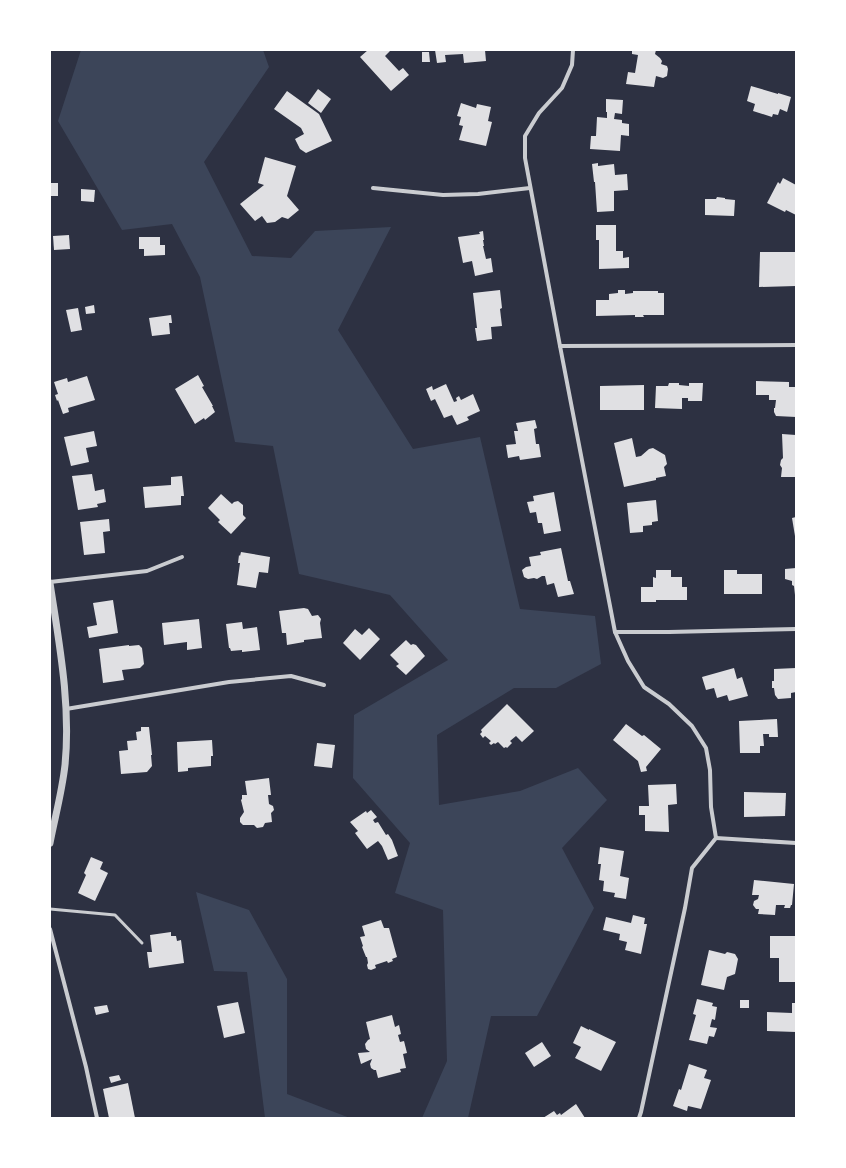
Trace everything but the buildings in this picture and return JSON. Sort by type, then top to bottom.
[{"type":"street","points":[[573,50],[572,65],[562,88],[539,113],[525,136],[525,158],[530,188],[615,632],[628,661],[644,686],[669,704],[692,726],[706,748],[710,770],[711,807],[716,838],[692,868],[666,999],[639,1118]]},
{"type":"street","points":[[373,188],[443,195],[478,194],[530,188]]},
{"type":"street","points":[[560,346],[796,345]]},
{"type":"street","points":[[50,843],[63,784],[66,743],[66,709],[50,582],[147,571],[182,557]]},
{"type":"street","points":[[615,632],[796,629]]},
{"type":"street","points":[[66,709],[229,682],[291,676],[324,685]]},
{"type":"street","points":[[716,838],[796,843]]},
{"type":"street","points":[[50,929],[86,1067],[97,1118]]},
{"type":"lane","points":[[50,909],[115,915],[142,943]]},
{"type":"shaded area","points":[[81,50],[263,50],[269,67],[204,162],[252,256],[291,258],[315,231],[391,227],[338,330],[413,449],[480,437],[520,609],[595,616],[601,664],[556,688],[514,688],[437,735],[439,805],[520,791],[578,768],[607,800],[562,848],[594,908],[537,1016],[491,1016],[468,1118],[422,1118],[447,1061],[443,910],[395,893],[410,843],[353,778],[354,715],[448,660],[390,595],[299,574],[273,446],[235,442],[200,277],[172,224],[122,230],[58,121]]},
{"type":"shaded area","points":[[196,892],[249,910],[287,979],[287,1094],[350,1118],[265,1118],[247,972],[214,971]]}]
